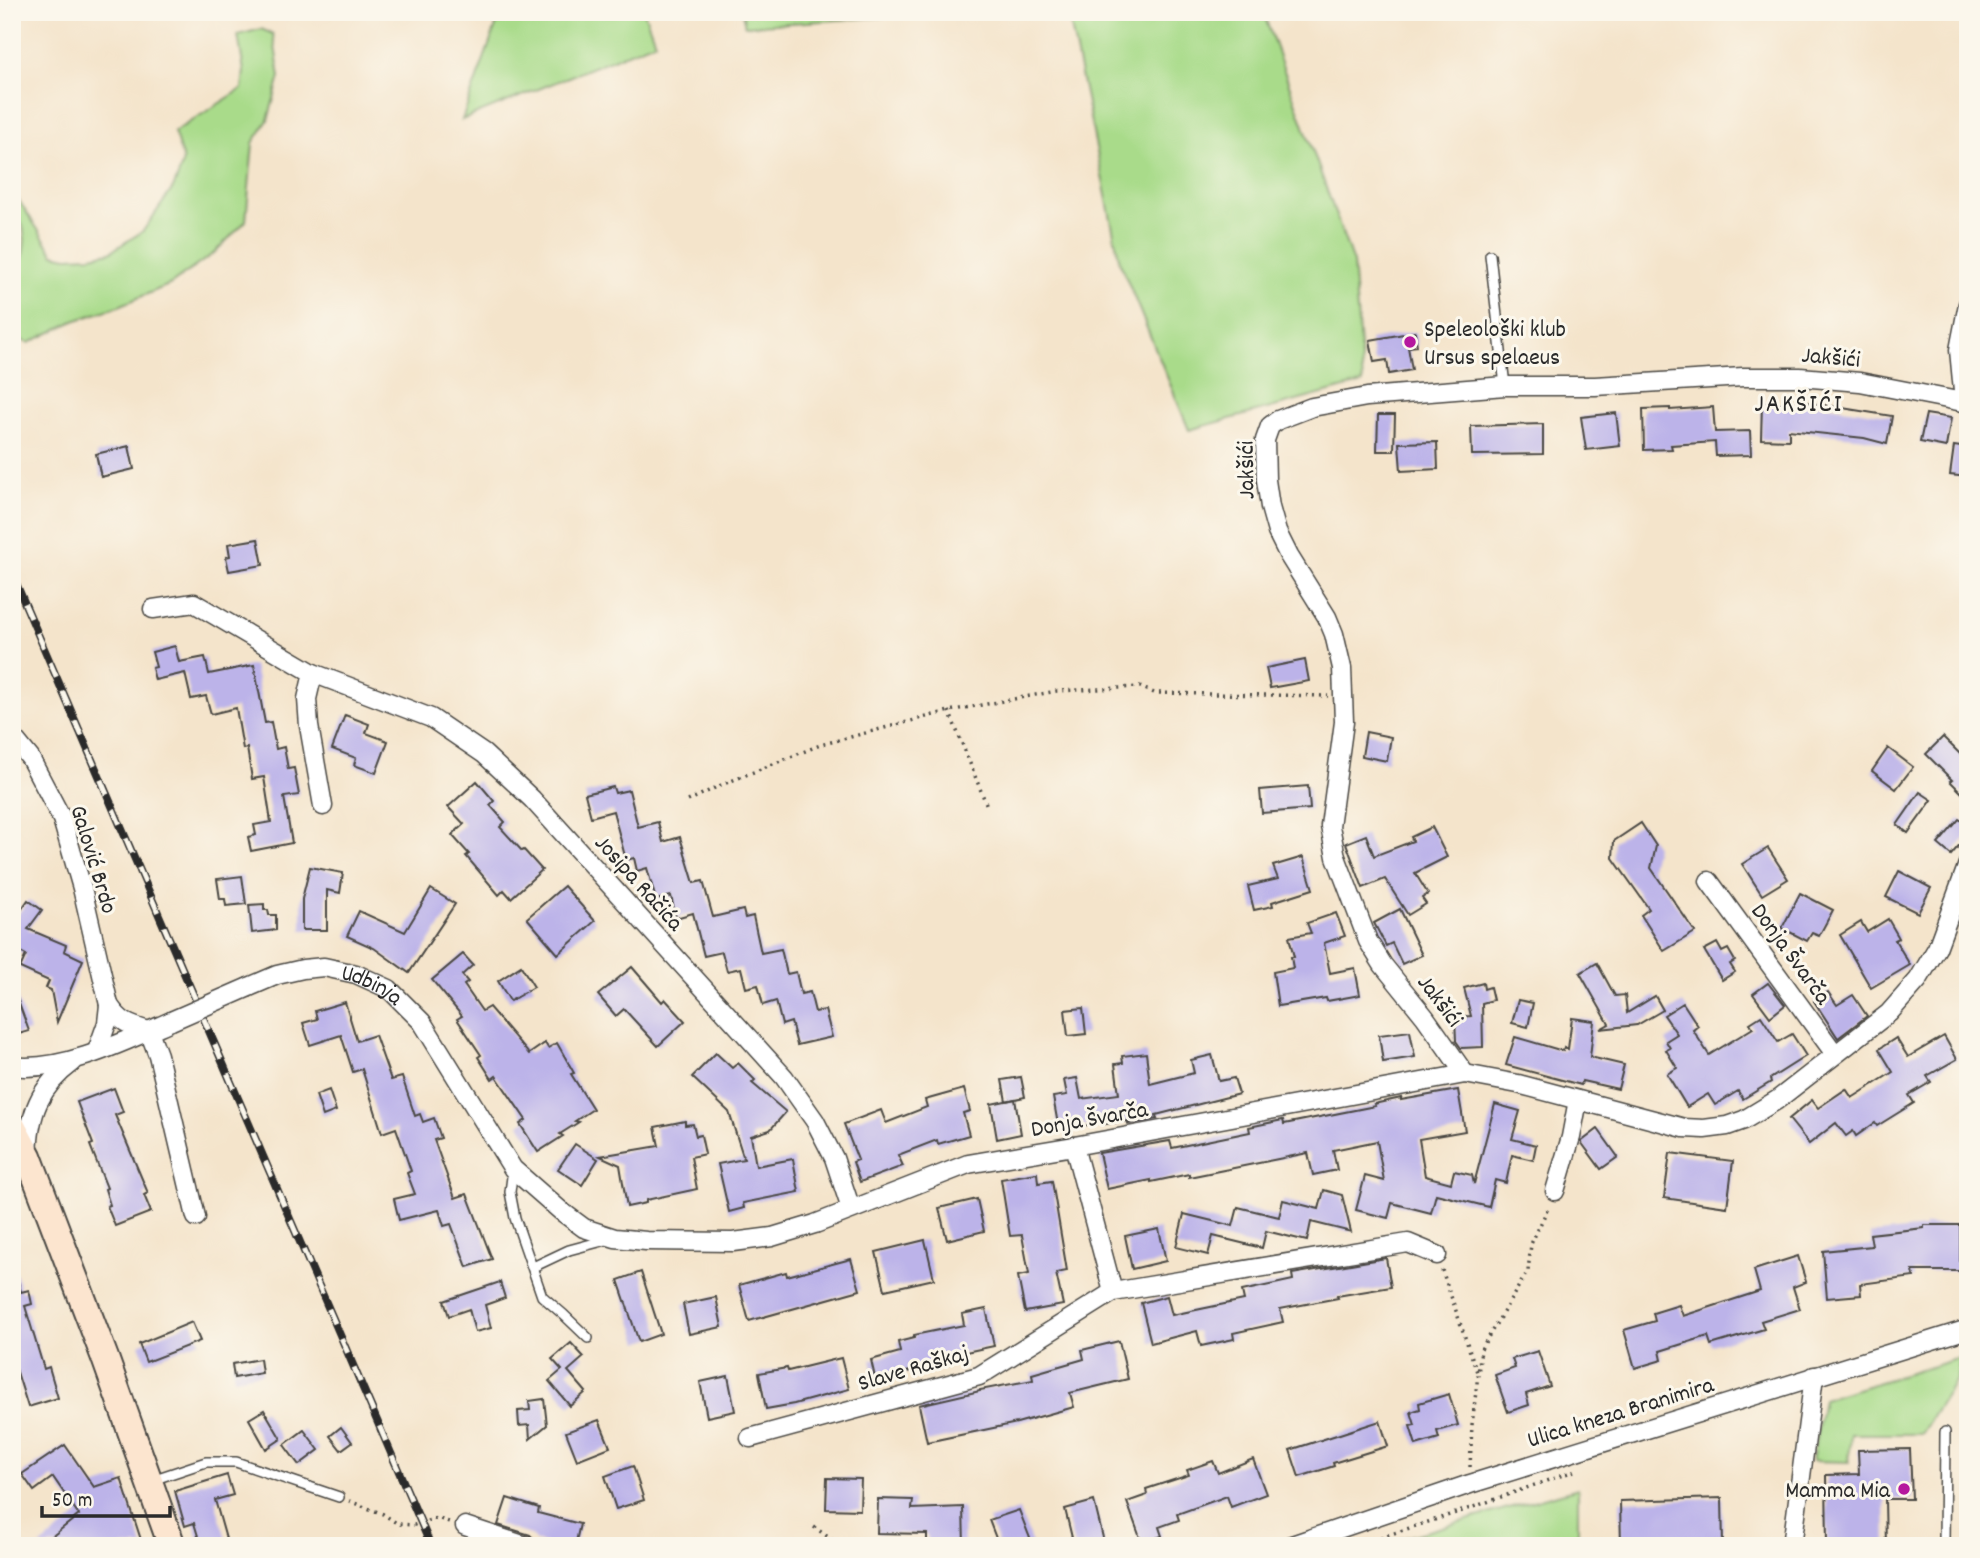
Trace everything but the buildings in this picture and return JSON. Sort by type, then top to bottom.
[{"type":"main road","name":"Udbinja","points":[[12,1126],[20,1158],[150,1481],[172,1546]]},
{"type":"street","name":"Jakšići","points":[[1465,1074],[1368,941],[1336,857],[1330,826],[1344,722],[1342,668],[1327,617],[1289,556],[1273,519],[1266,480],[1265,440],[1270,426],[1278,420],[1312,407],[1367,397],[1505,386],[1595,386],[1743,377],[1800,377],[1860,382],[1966,402],[1959,350],[1968,304]]},
{"type":"street","name":"Josipa Račića","points":[[153,609],[194,603],[313,673],[431,718],[484,754],[532,799],[784,1077],[815,1121],[834,1158],[851,1209]]},
{"type":"street","points":[[313,673],[307,699],[309,726],[323,806]]},
{"type":"street","name":"Galović Brdo","points":[[12,736],[30,758],[62,819],[82,888],[109,1005],[107,1023],[97,1051]]},
{"type":"street","name":"Donja Švarča","points":[[615,1238],[733,1242],[772,1237],[815,1224],[968,1164],[1465,1074],[1518,1084],[1684,1128],[1727,1126],[1744,1120],[1777,1100],[1889,1013],[1918,980],[1937,948],[1968,864]]},
{"type":"street","name":"Donja Švarča","points":[[1709,881],[1835,1054]]},
{"type":"street","name":"Udbinja","points":[[12,1066],[46,1066],[75,1060],[277,975],[324,967],[356,974],[389,989],[422,1022],[513,1169],[584,1228],[615,1238]]},
{"type":"street","points":[[109,1005],[118,1018],[128,1025],[149,1031],[158,1055],[196,1216]]},
{"type":"street","name":"Udbinja","points":[[20,1158],[38,1100],[59,1072],[75,1060]]},
{"type":"street","points":[[1555,1191],[1571,1137],[1578,1100]]},
{"type":"street","points":[[1074,1146],[1113,1292]]},
{"type":"street","name":"Slave Raškaj","points":[[750,1438],[979,1376],[1113,1292],[1408,1242],[1437,1255]]},
{"type":"street","name":"Ulica kneza Branimira","points":[[1289,1546],[1470,1484],[1968,1329]]},
{"type":"street","points":[[1793,1546],[1814,1376]]},
{"type":"street","points":[[465,1526],[526,1546]]},
{"type":"lane","points":[[1490,255],[1505,386]]},
{"type":"lane","points":[[513,1169],[510,1192],[515,1218],[542,1296],[587,1338]]},
{"type":"lane","points":[[533,1267],[569,1250],[615,1238]]},
{"type":"lane","points":[[1944,1546],[1945,1432]]},
{"type":"lane","points":[[150,1481],[206,1462],[236,1462],[340,1497]]},
{"type":"path","points":[[688,801],[820,745],[949,711],[1057,691],[1139,687],[1154,693],[1344,697]]},
{"type":"path","points":[[949,711],[987,806]]},
{"type":"path","points":[[1470,1484],[1472,1425],[1481,1349],[1528,1271],[1531,1244],[1555,1191]]},
{"type":"path","points":[[1437,1255],[1478,1374]]},
{"type":"path","points":[[340,1497],[383,1514],[398,1524],[414,1525],[437,1518],[465,1526]]},
{"type":"path","points":[[814,1527],[841,1546]]},
{"type":"green space","points":[[501,12],[644,12],[655,42],[462,120]]},
{"type":"green space","points":[[742,12],[960,12],[745,26]]},
{"type":"green space","points":[[1068,12],[1263,12],[1353,263],[1363,383],[1189,430],[1120,263]]},
{"type":"green space","points":[[261,29],[273,34],[280,77],[268,120],[253,143],[246,221],[214,253],[171,284],[74,321],[29,343],[12,337],[12,266],[23,257],[25,240],[23,226],[12,205],[12,190],[54,254],[67,257],[110,252],[143,231],[173,188],[179,174],[183,160],[174,132],[242,89],[244,71],[238,35]]},
{"type":"green space","points":[[1960,1358],[1957,1378],[1921,1434],[1851,1434],[1849,1462],[1812,1461],[1823,1399]]},
{"type":"green space","points":[[1578,1488],[1578,1546],[1376,1546]]},
{"type":"railway","points":[[12,574],[431,1546]]},
{"type":"place","name":"Speleološki klub Ursus spelaeus","points":[[1410,342]]},
{"type":"place","name":"Mamma Mia","points":[[1904,1489]]},
{"type":"district","name":"JAKŠIĆI","points":[[1799,402]]}]
